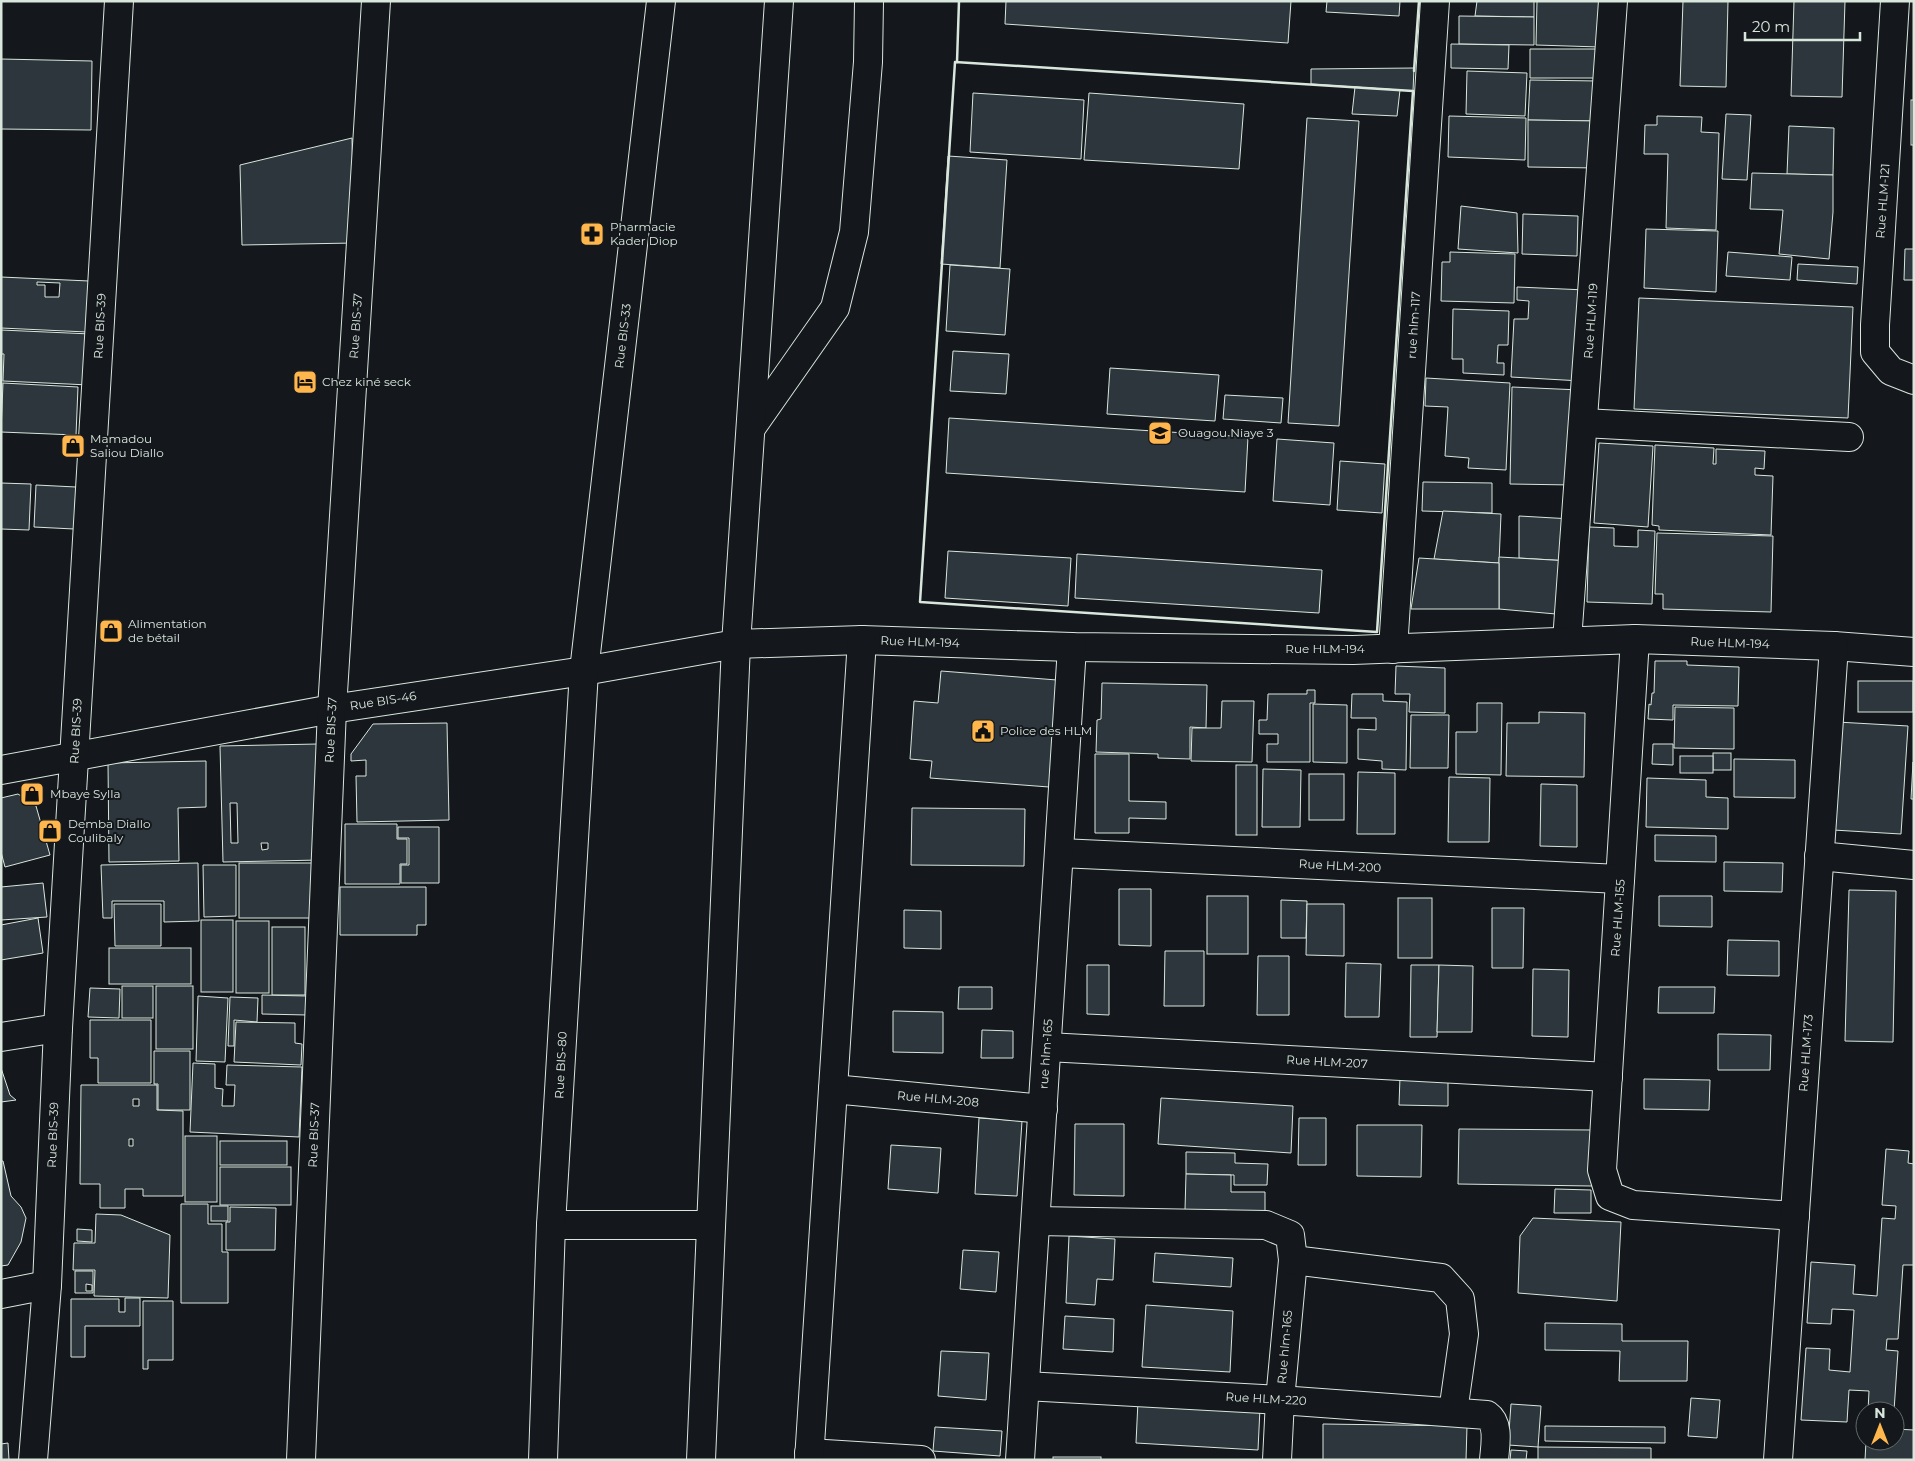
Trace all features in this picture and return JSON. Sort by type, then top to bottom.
[{"type":"street","name":"Rue BIS-39","points":[[33,1460],[47,1285],[58,1028],[119,1]]},
{"type":"street","name":"Rue BIS-37","points":[[300,1460],[332,709],[376,1]]},
{"type":"street","name":"Rue BIS-33","points":[[584,671],[661,1]]},
{"type":"street","points":[[701,1460],[736,644],[779,1]]},
{"type":"street","points":[[751,428],[835,308],[854,232],[868,62],[869,1]]},
{"type":"street","name":"rue hlm-117","points":[[1393,649],[1435,1]]},
{"type":"street","name":"Rue HLM-119","points":[[1567,641],[1613,1]]},
{"type":"street","name":"Rue HLM-121","points":[[1895,1],[1875,324],[1875,352],[1891,371],[1914,380]]},
{"type":"street","points":[[1583,423],[1849,437]]},
{"type":"street","name":"Rue HLM-194","points":[[736,644],[862,640],[1072,648],[1393,649],[1635,639],[1834,646],[1914,652]]},
{"type":"street","name":"Rue HLM-155","points":[[1635,639],[1602,1170],[1610,1196],[1633,1205],[1795,1216]]},
{"type":"street","points":[[862,640],[809,1457],[921,1460]]},
{"type":"street","name":"Rue BIS-46","points":[[1,770],[332,709],[584,671],[736,644]]},
{"type":"street","name":"Rue HLM-173","points":[[1778,1460],[1834,646]]},
{"type":"street","name":"rue hlm-165","points":[[1020,1460],[1072,648]]},
{"type":"street","name":"Rue BIS-80","points":[[543,1460],[551,1226],[584,671]]},
{"type":"street","name":"Rue HLM-200","points":[[1060,852],[1620,879]]},
{"type":"street","points":[[1819,856],[1914,865]]},
{"type":"street","points":[[1,1038],[58,1028]]},
{"type":"street","name":"Rue HLM-207","points":[[1047,1047],[1608,1077]]},
{"type":"street","name":"Rue HLM-208","points":[[833,1089],[1043,1109]]},
{"type":"street","points":[[1036,1221],[1266,1226],[1292,1248],[1441,1278],[1460,1299],[1464,1334],[1453,1412]]},
{"type":"street","points":[[551,1226],[711,1226]]},
{"type":"street","name":"Rue hlm-165","points":[[1277,1460],[1292,1248]]},
{"type":"street","points":[[1,1294],[47,1285]]},
{"type":"street","name":"Rue HLM-220","points":[[1025,1386],[1280,1400],[1487,1415],[1490,1417],[1496,1432],[1494,1460]]},
{"type":"building","points":[[1006,1],[1291,1],[1288,43],[1005,24]]},
{"type":"building","points":[[1327,1],[1400,1],[1399,16],[1326,12]]},
{"type":"building","points":[[1477,1],[1534,1],[1534,17],[1475,16]]},
{"type":"building","points":[[1537,1],[1601,1],[1600,47],[1536,45]]},
{"type":"building","points":[[1683,1],[1728,1],[1726,87],[1680,86]]},
{"type":"building","points":[[1794,1],[1845,1],[1842,97],[1791,96]]},
{"type":"building","points":[[1459,16],[1534,17],[1534,45],[1459,44]]},
{"type":"building","points":[[1451,44],[1509,45],[1508,69],[1451,68]]},
{"type":"building","points":[[1530,49],[1600,49],[1599,78],[1530,78]]},
{"type":"building","points":[[1,59],[92,61],[91,130],[1,129]]},
{"type":"building","points":[[1414,68],[1413,91],[1311,84],[1311,69]]},
{"type":"building","points":[[1467,71],[1527,73],[1525,116],[1466,114]]},
{"type":"building","points":[[1530,80],[1598,81],[1598,121],[1528,120]]},
{"type":"building","points":[[1355,87],[1400,90],[1397,116],[1352,114]]},
{"type":"building","points":[[973,93],[1084,100],[1081,159],[970,152]]},
{"type":"building","points":[[1089,93],[1244,104],[1239,169],[1084,160]]},
{"type":"building","points":[[1911,100],[1914,100],[1914,145],[1911,145]]},
{"type":"building","points":[[1726,114],[1751,115],[1747,180],[1722,179]]},
{"type":"building","points":[[1449,116],[1526,118],[1525,160],[1448,157]]},
{"type":"building","points":[[1657,116],[1702,117],[1701,132],[1719,133],[1716,230],[1666,228],[1668,154],[1644,154],[1645,125],[1657,125]]},
{"type":"building","points":[[1307,118],[1359,121],[1339,426],[1288,423]]},
{"type":"building","points":[[1528,120],[1598,121],[1598,168],[1528,167]]},
{"type":"building","points":[[1789,126],[1834,128],[1833,175],[1787,174]]},
{"type":"building","points":[[352,138],[354,243],[242,245],[240,165]]},
{"type":"building","points":[[948,156],[1007,160],[1000,268],[941,264]]},
{"type":"building","points":[[1752,173],[1833,175],[1833,212],[1829,259],[1779,254],[1783,210],[1750,209]]},
{"type":"building","points":[[1461,206],[1517,213],[1518,253],[1458,249]]},
{"type":"building","points":[[1523,214],[1578,216],[1577,256],[1522,254]]},
{"type":"building","points":[[1646,229],[1718,231],[1716,292],[1644,288]]},
{"type":"building","points":[[1905,249],[1914,249],[1914,280],[1904,280]]},
{"type":"building","points":[[1450,252],[1515,254],[1514,303],[1441,301],[1442,262],[1450,262]]},
{"type":"building","points":[[1728,252],[1792,257],[1790,280],[1726,276]]},
{"type":"building","points":[[1798,264],[1858,267],[1857,284],[1797,280]]},
{"type":"building","points":[[950,265],[1010,269],[1005,335],[946,331]]},
{"type":"building","points":[[1,277],[89,281],[87,332],[1,328]],"holes":[[[37,282],[60,283],[59,297],[45,297],[45,285],[37,285]]]},
{"type":"building","points":[[1517,287],[1586,290],[1581,381],[1511,377],[1514,319],[1528,319],[1529,301],[1517,300]]},
{"type":"building","points":[[1639,298],[1853,307],[1848,418],[1634,409]]},
{"type":"building","points":[[1453,309],[1509,311],[1508,345],[1498,345],[1497,363],[1504,363],[1504,375],[1463,373],[1463,359],[1452,359]]},
{"type":"building","points":[[1,330],[91,334],[89,385],[3,381],[4,354],[1,354]]},
{"type":"building","points":[[953,351],[1009,354],[1006,394],[950,391]]},
{"type":"building","points":[[1110,368],[1219,375],[1215,421],[1107,414]]},
{"type":"building","points":[[1426,378],[1510,383],[1506,470],[1468,468],[1469,458],[1445,456],[1448,407],[1425,406]]},
{"type":"building","points":[[3,383],[78,387],[76,435],[1,432]]},
{"type":"building","points":[[1512,387],[1580,390],[1573,485],[1510,484]]},
{"type":"building","points":[[1225,395],[1283,398],[1281,423],[1223,419]]},
{"type":"building","points":[[949,418],[1248,437],[1245,492],[946,473]]},
{"type":"building","points":[[1277,439],[1334,443],[1330,505],[1273,501]]},
{"type":"building","points":[[1599,443],[1653,446],[1648,527],[1594,523]]},
{"type":"building","points":[[1655,445],[1714,448],[1713,464],[1716,464],[1716,449],[1765,451],[1764,469],[1755,468],[1755,475],[1773,476],[1771,535],[1659,530],[1659,526],[1652,525]]},
{"type":"building","points":[[1340,461],[1385,464],[1382,513],[1337,510]]},
{"type":"building","points":[[1423,482],[1492,483],[1492,513],[1422,511]]},
{"type":"building","points":[[1,483],[31,484],[29,530],[1,529]]},
{"type":"building","points":[[36,485],[76,487],[74,529],[34,527]]},
{"type":"building","points":[[1443,511],[1501,514],[1499,563],[1434,559]]},
{"type":"building","points":[[1519,516],[1572,519],[1570,561],[1519,558]]},
{"type":"building","points":[[1589,527],[1614,528],[1614,546],[1638,547],[1638,530],[1655,531],[1652,604],[1587,602]]},
{"type":"building","points":[[1657,533],[1773,536],[1771,612],[1663,609],[1663,594],[1655,594]]},
{"type":"building","points":[[948,551],[1071,558],[1068,606],[945,598]]},
{"type":"building","points":[[1077,554],[1322,570],[1319,613],[1075,598]]},
{"type":"building","points":[[1499,557],[1570,561],[1556,614],[1499,609]]},
{"type":"building","points":[[1419,558],[1499,563],[1499,609],[1411,609]]},
{"type":"building","points":[[1655,661],[1687,661],[1687,665],[1739,667],[1738,706],[1673,705],[1673,720],[1648,719],[1649,704],[1651,705],[1652,693],[1654,693]]},
{"type":"building","points":[[1396,666],[1445,668],[1445,713],[1409,712],[1410,694],[1395,694]]},
{"type":"building","name":"Police des HLM","points":[[941,671],[1057,680],[1049,787],[930,778],[932,761],[910,759],[914,701],[938,703]]},
{"type":"building","points":[[1858,681],[1913,681],[1913,712],[1858,712]]},
{"type":"building","points":[[1102,683],[1207,685],[1206,728],[1190,727],[1190,759],[1158,758],[1158,754],[1096,752],[1097,720],[1101,719]]},
{"type":"building","points":[[1307,690],[1315,690],[1315,703],[1310,703],[1310,762],[1267,762],[1267,744],[1278,744],[1278,734],[1259,734],[1259,720],[1267,720],[1268,694],[1307,694]]},
{"type":"building","points":[[1352,694],[1383,694],[1383,701],[1407,702],[1406,770],[1382,769],[1382,761],[1358,759],[1358,729],[1376,730],[1376,718],[1351,718]]},
{"type":"building","points":[[1222,701],[1254,701],[1252,762],[1191,761],[1192,728],[1221,728]]},
{"type":"building","points":[[1477,703],[1502,703],[1501,775],[1456,774],[1456,732],[1477,732]]},
{"type":"building","points":[[1313,704],[1347,705],[1347,763],[1313,762]]},
{"type":"building","points":[[1675,707],[1734,708],[1734,749],[1674,748]]},
{"type":"building","points":[[1539,712],[1585,713],[1584,777],[1506,776],[1507,723],[1539,723]]},
{"type":"building","points":[[1411,715],[1449,715],[1448,768],[1410,768]]},
{"type":"building","points":[[1837,722],[1908,726],[1901,834],[1833,830]]},
{"type":"building","points":[[447,723],[449,820],[357,822],[356,776],[366,776],[366,760],[351,761],[351,754],[373,724]]},
{"type":"building","points":[[318,744],[321,860],[223,862],[220,746]],"holes":[[[230,803],[237,803],[238,843],[231,843]],[[261,843],[268,843],[268,849],[262,850]]]},
{"type":"building","points":[[1653,744],[1673,744],[1673,765],[1652,764]]},
{"type":"building","points":[[1713,753],[1731,753],[1731,770],[1713,770]]},
{"type":"building","points":[[1095,754],[1129,754],[1129,801],[1166,802],[1166,819],[1129,818],[1129,833],[1095,833]]},
{"type":"building","points":[[1680,756],[1713,756],[1713,773],[1680,773]]},
{"type":"building","points":[[1734,759],[1795,760],[1795,798],[1734,797]]},
{"type":"building","points":[[206,761],[206,807],[178,808],[179,861],[109,862],[108,763]]},
{"type":"building","points":[[1913,762],[1914,799],[1911,799]]},
{"type":"building","points":[[1236,765],[1257,765],[1257,835],[1236,835]]},
{"type":"building","points":[[1263,769],[1301,770],[1300,827],[1262,827]]},
{"type":"building","points":[[1358,772],[1395,773],[1395,834],[1357,834]]},
{"type":"building","points":[[1309,774],[1344,774],[1344,820],[1309,820]]},
{"type":"building","points":[[1449,777],[1490,778],[1489,842],[1448,842]]},
{"type":"building","points":[[1647,778],[1706,780],[1706,797],[1728,798],[1728,829],[1646,827]]},
{"type":"building","points":[[1541,784],[1577,785],[1577,847],[1540,846]]},
{"type":"building","points":[[18,794],[36,806],[50,855],[5,867],[1,852],[1,798]]},
{"type":"building","points":[[912,808],[1025,809],[1024,866],[911,865]]},
{"type":"building","points":[[345,824],[397,824],[397,839],[407,839],[407,864],[400,864],[400,884],[345,884]]},
{"type":"building","points":[[398,827],[439,827],[439,883],[401,883],[401,865],[409,865],[409,838],[398,838]]},
{"type":"building","points":[[1655,835],[1716,836],[1716,862],[1655,861]]},
{"type":"building","points":[[1724,862],[1783,863],[1782,892],[1724,891]]},
{"type":"building","points":[[198,863],[199,921],[164,922],[164,901],[112,901],[112,918],[103,918],[101,865]]},
{"type":"building","points":[[239,863],[316,863],[316,918],[239,918]]},
{"type":"building","points":[[203,865],[236,865],[236,916],[204,917]]},
{"type":"building","points":[[43,883],[47,917],[1,920],[1,887]]},
{"type":"building","points":[[340,887],[426,887],[426,925],[417,925],[417,935],[340,935]]},
{"type":"building","points":[[1119,889],[1151,889],[1151,946],[1119,945]]},
{"type":"building","points":[[1849,890],[1896,891],[1893,1042],[1845,1041]]},
{"type":"building","points":[[1207,896],[1248,896],[1248,954],[1207,954]]},
{"type":"building","points":[[1659,896],[1712,896],[1712,927],[1659,926]]},
{"type":"building","points":[[1398,898],[1432,898],[1432,958],[1398,958]]},
{"type":"building","points":[[1281,900],[1307,901],[1306,938],[1281,938]]},
{"type":"building","points":[[114,904],[161,904],[161,946],[115,946]]},
{"type":"building","points":[[1307,904],[1344,904],[1344,956],[1306,955]]},
{"type":"building","points":[[1492,908],[1524,908],[1523,968],[1492,968]]},
{"type":"building","points":[[904,910],[941,911],[941,949],[904,948]]},
{"type":"building","points":[[38,918],[43,953],[1,960],[1,925]]},
{"type":"building","points":[[201,920],[233,920],[233,992],[201,992]]},
{"type":"building","points":[[236,921],[269,921],[269,993],[236,993]]},
{"type":"building","points":[[272,927],[305,927],[305,995],[272,995]]},
{"type":"building","points":[[1728,940],[1779,941],[1779,976],[1727,975]]},
{"type":"building","points":[[109,948],[191,948],[191,984],[109,984]]},
{"type":"building","points":[[1165,951],[1204,951],[1204,1006],[1164,1006]]},
{"type":"building","points":[[1258,956],[1289,956],[1289,1015],[1257,1015]]},
{"type":"building","points":[[1346,963],[1381,964],[1379,1017],[1345,1017]]},
{"type":"building","points":[[1087,965],[1109,965],[1109,1015],[1087,1014]]},
{"type":"building","points":[[1411,965],[1439,965],[1437,1037],[1410,1037]]},
{"type":"building","points":[[1439,965],[1473,966],[1472,1032],[1437,1032]]},
{"type":"building","points":[[1533,969],[1569,970],[1568,1037],[1532,1036]]},
{"type":"building","points":[[122,986],[153,986],[153,1018],[122,1018]]},
{"type":"building","points":[[156,986],[193,986],[193,1049],[156,1049]]},
{"type":"building","points":[[959,987],[992,987],[992,1009],[958,1009]]},
{"type":"building","points":[[1659,987],[1715,987],[1714,1013],[1658,1013]]},
{"type":"building","points":[[90,988],[120,989],[119,1018],[88,1017]]},
{"type":"building","points":[[262,995],[307,996],[307,1015],[262,1014]]},
{"type":"building","points":[[198,996],[228,998],[225,1062],[196,1061]]},
{"type":"building","points":[[230,997],[258,998],[257,1022],[234,1020],[234,1046],[228,1046]]},
{"type":"building","points":[[893,1011],[943,1012],[943,1053],[893,1052]]},
{"type":"building","points":[[90,1020],[151,1020],[151,1083],[98,1083],[98,1058],[90,1058]]},
{"type":"building","points":[[236,1022],[295,1023],[295,1043],[302,1044],[301,1065],[234,1062]]},
{"type":"building","points":[[982,1030],[1013,1031],[1013,1058],[981,1058]]},
{"type":"building","points":[[1718,1034],[1771,1035],[1770,1070],[1718,1070]]},
{"type":"building","points":[[154,1051],[190,1051],[190,1110],[158,1110],[158,1084],[154,1084]]},
{"type":"building","points":[[193,1063],[215,1064],[215,1088],[223,1089],[222,1106],[234,1106],[235,1085],[226,1085],[227,1065],[302,1067],[299,1137],[190,1132]]},
{"type":"building","points":[[1,1068],[10,1095],[16,1100],[1,1102]]},
{"type":"building","points":[[1400,1077],[1448,1077],[1448,1106],[1399,1105]]},
{"type":"building","points":[[1644,1079],[1710,1080],[1709,1110],[1644,1109]]},
{"type":"building","points":[[81,1085],[157,1085],[157,1110],[183,1111],[183,1196],[143,1196],[143,1189],[125,1189],[125,1208],[100,1208],[100,1184],[80,1184]],"holes":[[[133,1099],[139,1099],[139,1106],[133,1106]],[[129,1139],[133,1139],[133,1146],[129,1146]]]},
{"type":"building","points":[[1161,1098],[1293,1106],[1291,1153],[1158,1144]]},
{"type":"building","points":[[979,1118],[1022,1121],[1017,1196],[975,1194]]},
{"type":"building","points":[[1299,1118],[1326,1118],[1326,1165],[1298,1165]]},
{"type":"building","points":[[1075,1124],[1124,1124],[1124,1196],[1074,1195]]},
{"type":"building","points":[[1357,1125],[1422,1125],[1421,1177],[1357,1176]]},
{"type":"building","points":[[1459,1129],[1593,1130],[1592,1186],[1458,1184]]},
{"type":"building","points":[[185,1136],[217,1136],[217,1202],[185,1202]]},
{"type":"building","points":[[220,1141],[287,1141],[287,1165],[220,1165]]},
{"type":"building","points":[[891,1145],[941,1148],[938,1193],[888,1189]]},
{"type":"building","points":[[1886,1149],[1909,1151],[1908,1163],[1914,1164],[1914,1265],[1903,1265],[1898,1339],[1887,1339],[1886,1350],[1898,1351],[1895,1401],[1868,1401],[1869,1391],[1849,1390],[1847,1422],[1801,1420],[1806,1348],[1830,1349],[1829,1370],[1850,1372],[1854,1310],[1832,1309],[1831,1324],[1807,1323],[1811,1262],[1855,1265],[1853,1294],[1877,1296],[1882,1218],[1895,1219],[1896,1206],[1882,1205]]},
{"type":"building","points":[[1186,1152],[1235,1153],[1235,1163],[1268,1164],[1267,1185],[1234,1185],[1234,1175],[1186,1174]]},
{"type":"building","points":[[1,1161],[3,1161],[11,1196],[21,1207],[26,1218],[21,1242],[8,1265],[1,1266]]},
{"type":"building","points":[[220,1167],[291,1167],[291,1205],[220,1205]]},
{"type":"building","points":[[1186,1174],[1231,1175],[1231,1192],[1265,1192],[1265,1222],[1227,1222],[1227,1210],[1185,1210]]},
{"type":"building","points":[[1555,1189],[1591,1190],[1591,1213],[1554,1213]]},
{"type":"building","points":[[181,1204],[208,1204],[208,1224],[222,1224],[222,1252],[228,1252],[228,1303],[181,1303]]},
{"type":"building","points":[[211,1206],[228,1206],[228,1221],[211,1221]]},
{"type":"building","points":[[230,1207],[276,1208],[275,1250],[226,1250],[226,1222],[230,1222]]},
{"type":"building","points":[[96,1214],[121,1215],[170,1235],[168,1298],[94,1296],[95,1270],[73,1270],[74,1243],[95,1243]]},
{"type":"building","points":[[1533,1218],[1621,1222],[1617,1301],[1518,1293],[1520,1236]]},
{"type":"building","points":[[77,1229],[92,1230],[92,1242],[77,1241]]},
{"type":"building","points":[[1069,1236],[1115,1239],[1113,1280],[1097,1279],[1095,1305],[1066,1303]]},
{"type":"building","points":[[963,1250],[999,1252],[996,1292],[960,1289]]},
{"type":"building","points":[[1155,1253],[1233,1258],[1231,1287],[1153,1282]]},
{"type":"building","points":[[75,1271],[93,1271],[93,1293],[75,1293]],"holes":[[[86,1284],[92,1285],[92,1291],[86,1291]]]},
{"type":"building","points":[[125,1298],[140,1298],[140,1326],[85,1326],[85,1357],[71,1357],[71,1299],[119,1299],[119,1312],[125,1312]]},
{"type":"building","points":[[143,1301],[173,1301],[173,1360],[148,1360],[148,1369],[143,1369]]},
{"type":"building","points":[[1146,1305],[1233,1311],[1230,1372],[1142,1367]]},
{"type":"building","points":[[1065,1316],[1114,1319],[1113,1352],[1063,1349]]},
{"type":"building","points":[[1545,1323],[1622,1324],[1622,1341],[1688,1341],[1687,1381],[1619,1381],[1620,1351],[1545,1350]]},
{"type":"building","points":[[941,1351],[989,1353],[986,1400],[938,1396]]},
{"type":"building","points":[[1691,1398],[1720,1400],[1717,1438],[1688,1436]]},
{"type":"building","points":[[1138,1401],[1260,1408],[1258,1450],[1136,1443]]},
{"type":"building","points":[[1511,1404],[1541,1406],[1538,1447],[1508,1445]]},
{"type":"building","points":[[1323,1424],[1467,1426],[1466,1460],[1323,1460]]},
{"type":"building","points":[[1545,1426],[1665,1427],[1665,1443],[1545,1441]]},
{"type":"building","points":[[935,1427],[1002,1431],[1000,1456],[933,1451]]},
{"type":"building","points":[[1905,1430],[1914,1430],[1914,1460],[1865,1460],[1865,1451],[1905,1451]]},
{"type":"building","points":[[8,1443],[9,1460],[1,1460],[1,1444]]},
{"type":"building","points":[[1538,1447],[1651,1448],[1651,1460],[1538,1460]]},
{"type":"building","points":[[1511,1450],[1527,1451],[1526,1460],[1510,1460]]},
{"type":"building","points":[[1053,1457],[1101,1457],[1101,1460],[1053,1460]]},
{"type":"wall","points":[[957,62],[959,1]]},
{"type":"wall","points":[[1414,71],[1419,1]]},
{"type":"wall","points":[[955,62],[1413,91],[1377,632],[920,602],[955,62]]},
{"type":"place","name":"Pharmacie Kader Diop","points":[[592,234]]},
{"type":"place","name":"Chez kiné seck","points":[[305,382]]},
{"type":"place","name":"Ouagou Niaye 3","points":[[1160,433]]},
{"type":"place","name":"Mamadou Saliou Diallo","points":[[73,446]]},
{"type":"place","name":"Alimentation de bétail","points":[[111,631]]},
{"type":"place","name":"Police des HLM","points":[[983,731]]},
{"type":"place","name":"Mbaye Sylla","points":[[32,794]]},
{"type":"place","name":"Demba Diallo Coulibaly","points":[[50,831]]}]
